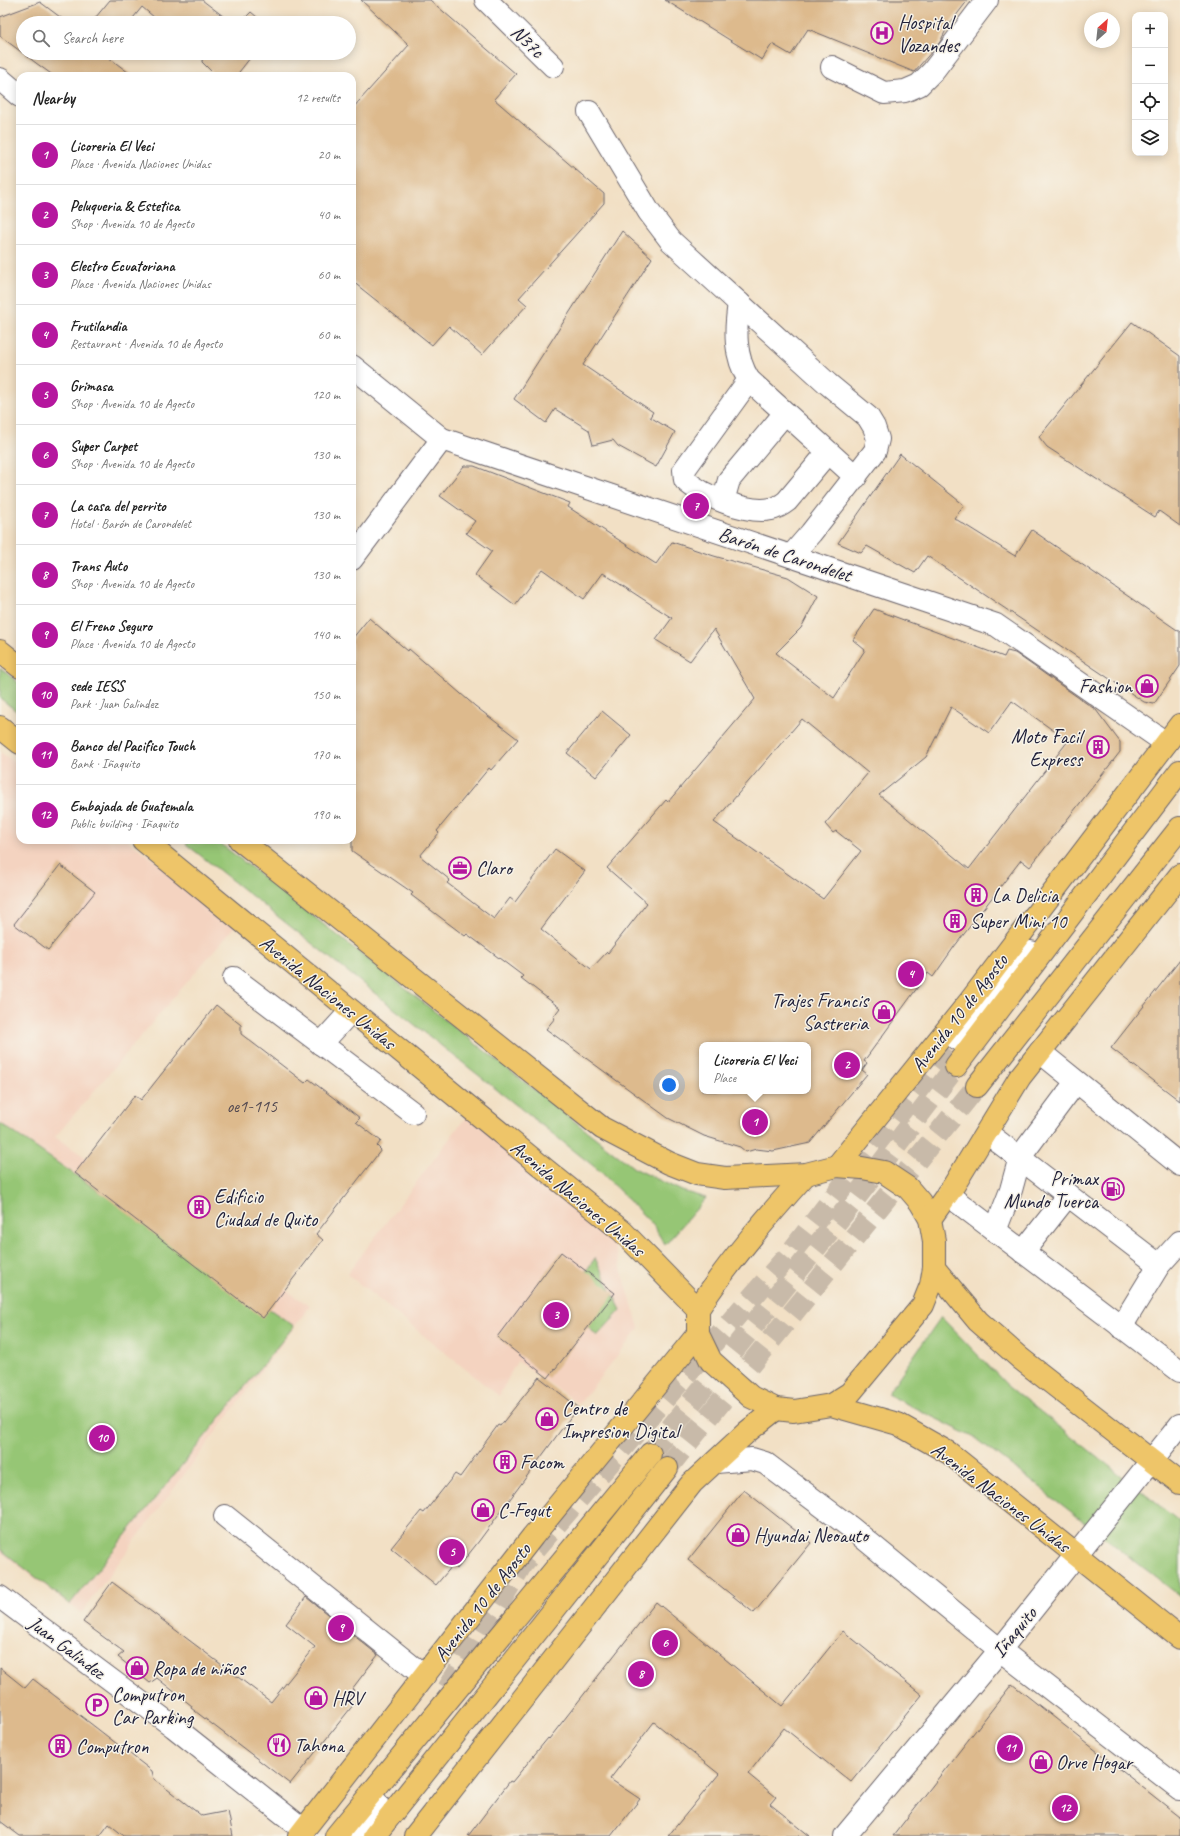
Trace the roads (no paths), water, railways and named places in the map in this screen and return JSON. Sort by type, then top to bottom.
[{"type":"main road","points":[[0,651],[16,664]]},
{"type":"main road","name":"Avenida 10 de Agosto","points":[[837,1166],[970,1001],[1180,725]]},
{"type":"main road","points":[[0,727],[16,740]]},
{"type":"main road","points":[[956,1066],[1180,771]]},
{"type":"main road","points":[[977,1086],[1180,828]]},
{"type":"main road","name":"Avenida Naciones Unidas","points":[[148,844],[622,1231],[698,1309],[698,1334],[711,1361],[752,1397],[776,1409],[794,1411],[831,1405],[898,1424],[950,1453],[1180,1638]]},
{"type":"main road","points":[[245,844],[602,1128],[669,1163],[697,1174],[725,1178],[806,1174],[837,1166],[884,1172],[908,1188],[920,1202],[930,1219],[934,1241],[934,1268],[931,1285],[922,1305],[850,1393],[831,1405]]},
{"type":"main road","points":[[930,1219],[987,1132],[1020,1077],[1180,875]]},
{"type":"main road","points":[[698,1309],[713,1285],[786,1196],[806,1174]]},
{"type":"main road","points":[[934,1268],[984,1326],[1021,1359],[1180,1483]]},
{"type":"main road","name":"Avenida 10 de Agosto","points":[[301,1833],[533,1536],[698,1334]]},
{"type":"main road","points":[[415,1836],[692,1484],[747,1432],[776,1409]]},
{"type":"main road","points":[[336,1836],[650,1454]]},
{"type":"main road","points":[[374,1836],[667,1468]]},
{"type":"street","name":"N37c","points":[[486,0],[553,66]]},
{"type":"street","points":[[832,67],[884,94],[906,92],[919,85],[933,71],[987,0]]},
{"type":"street","points":[[0,80],[16,93]]},
{"type":"street","points":[[589,112],[649,212],[671,241],[868,417],[874,427],[878,438],[875,451],[856,477],[791,556]]},
{"type":"street","points":[[739,303],[736,337],[742,369],[748,380],[856,477]]},
{"type":"street","name":"Barón de Carondelet","points":[[356,369],[442,439],[996,625],[1166,743]]},
{"type":"street","points":[[748,380],[684,470],[685,480],[690,485],[723,501],[748,509],[760,510],[779,507],[787,501],[828,452]]},
{"type":"street","points":[[723,501],[728,480],[785,413]]},
{"type":"street","points":[[356,554],[442,439]]},
{"type":"street","points":[[957,1040],[1180,776]]},
{"type":"street","points":[[234,978],[413,1113]]},
{"type":"street","points":[[321,1044],[351,1011]]},
{"type":"street","points":[[1040,1052],[1180,1165]]},
{"type":"street","points":[[995,1231],[1011,1190],[1020,1157],[1076,1082]]},
{"type":"street","points":[[987,1132],[1159,1265]]},
{"type":"street","points":[[947,1194],[1180,1371]]},
{"type":"street","points":[[1024,1252],[1068,1195]]},
{"type":"street","points":[[1121,1326],[1159,1265],[1180,1242]]},
{"type":"street","name":"Iñaquito","points":[[845,1836],[1000,1650],[1180,1425]]},
{"type":"street","points":[[716,1462],[752,1459],[765,1463],[850,1527],[1000,1650],[1180,1789]]},
{"type":"street","points":[[224,1516],[424,1676]]},
{"type":"street","name":"Juan Galindez","points":[[0,1597],[174,1727],[301,1833]]},
{"type":"street","points":[[350,1836],[392,1784]]},
{"type":"tunnel","points":[[448,1689],[522,1564],[793,1250],[957,1039]]},
{"type":"tunnel","points":[[650,1454],[850,1205],[956,1066]]},
{"type":"tunnel","points":[[667,1468],[977,1086]]},
{"type":"place","name":"Hospital Vozandes","points":[[882,33]]},
{"type":"place","name":"La casa del perrito","points":[[696,506]]},
{"type":"place","name":"Fashion","points":[[1147,686]]},
{"type":"place","name":"Moto Facil Express","points":[[1098,747]]},
{"type":"place","name":"Claro","points":[[460,868]]},
{"type":"place","name":"La Delicia","points":[[976,895]]},
{"type":"place","name":"Super Mini 10","points":[[955,921]]},
{"type":"place","name":"Frutilandia","points":[[911,974]]},
{"type":"place","name":"Trajes Francis Sastreria","points":[[884,1012]]},
{"type":"place","name":"Peluqueria & Estetica","points":[[847,1065]]},
{"type":"place","name":"Licoreria El Veci","points":[[755,1122]]},
{"type":"place","name":"Primax Mundo Tuerca","points":[[1113,1189]]},
{"type":"place","name":"Edificio Ciudad de Quito","points":[[199,1207]]},
{"type":"place","name":"Electro Ecuatoriana","points":[[556,1315]]},
{"type":"place","name":"Centro de Impresion Digital","points":[[547,1419]]},
{"type":"place","name":"sede IESS","points":[[102,1438]]},
{"type":"place","name":"Facom","points":[[505,1462]]},
{"type":"place","name":"C-Fegut","points":[[483,1510]]},
{"type":"place","name":"Hyundai Neoauto","points":[[738,1535]]},
{"type":"place","name":"Grimasa","points":[[452,1552]]},
{"type":"place","name":"El Freno Seguro","points":[[341,1628]]},
{"type":"place","name":"Super Carpet","points":[[665,1643]]},
{"type":"place","name":"Ropa de niños","points":[[137,1668]]},
{"type":"place","name":"Trans Auto","points":[[641,1674]]},
{"type":"place","name":"HRV","points":[[316,1698]]},
{"type":"place","name":"Computron Car Parking","points":[[97,1705]]},
{"type":"place","name":"Tahona","points":[[279,1745]]},
{"type":"place","name":"Computron","points":[[60,1746]]},
{"type":"place","name":"Banco del Pacifico Touch","points":[[1010,1748]]},
{"type":"place","name":"Orve Hogar","points":[[1041,1762]]},
{"type":"place","name":"Embajada de Guatemala","points":[[1065,1808]]}]
